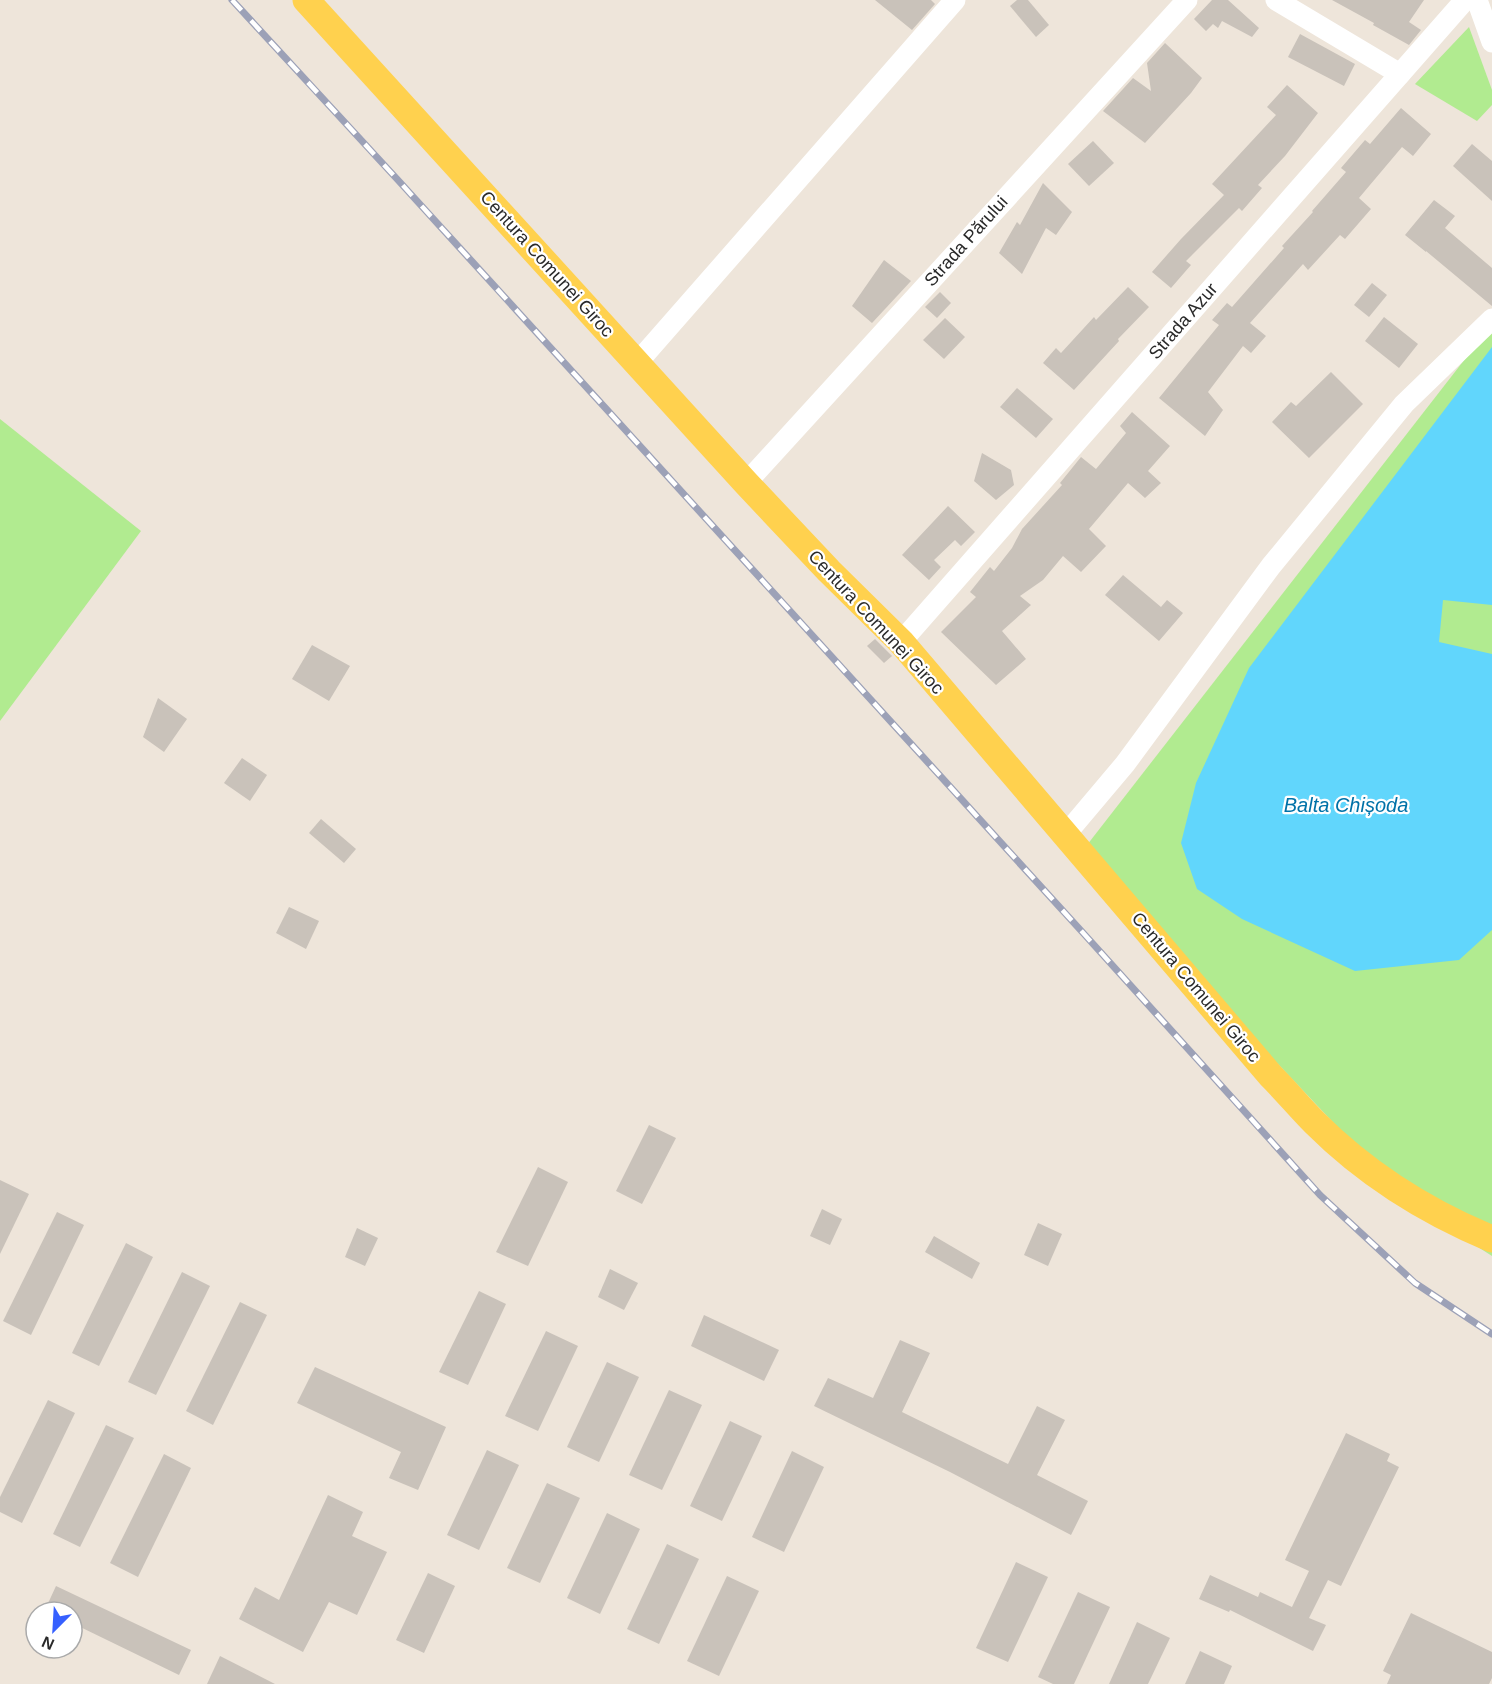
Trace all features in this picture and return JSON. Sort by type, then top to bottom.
[{"type":"main road","name":"Centura Comunei Giroc","points":[[306,0],[746,483],[901,642],[1264,1067],[1316,1124],[1383,1180],[1422,1205],[1492,1239]]},
{"type":"street","points":[[637,363],[955,0]]},
{"type":"street","name":"Strada Părului","points":[[746,483],[1187,0]]},
{"type":"street","points":[[1276,0],[1400,74]]},
{"type":"street","name":"Strada Azur","points":[[901,642],[1465,0]]},
{"type":"street","points":[[1477,0],[1492,42]]},
{"type":"street","points":[[1066,834],[1125,764],[1271,566],[1404,404],[1492,319]]},
{"type":"green space","points":[[1469,27],[1492,90],[1492,105],[1477,121],[1415,84]]},
{"type":"green space","points":[[1492,330],[1492,1256],[1409,1203],[1080,854],[1479,341]]},
{"type":"green space","points":[[0,419],[141,531],[0,721]]},
{"type":"water","name":"Balta Chișoda","points":[[1492,347],[1492,605],[1443,600],[1439,642],[1492,654],[1492,930],[1459,960],[1355,971],[1242,919],[1197,889],[1181,843],[1196,783],[1249,668]]},
{"type":"building","points":[[875,0],[931,0],[935,4],[912,30]]},
{"type":"building","points":[[1017,0],[1028,0],[1049,25],[1036,37],[1010,6]]},
{"type":"building","points":[[1212,0],[1228,0],[1259,28],[1252,37],[1222,21],[1218,28],[1213,24],[1206,31],[1194,19]]},
{"type":"building","points":[[1332,0],[1424,0],[1409,22],[1421,30],[1409,45]]},
{"type":"building","points":[[1300,34],[1355,64],[1344,86],[1288,57]]},
{"type":"building","points":[[1165,43],[1202,78],[1145,143],[1103,111],[1133,78],[1151,91],[1147,63]]},
{"type":"building","points":[[1287,85],[1318,113],[1285,156],[1258,185],[1262,188],[1242,211],[1239,208],[1186,261],[1191,265],[1171,288],[1152,272],[1224,195],[1212,184],[1276,115],[1267,107]]},
{"type":"building","points":[[1401,108],[1431,134],[1413,156],[1402,147],[1359,198],[1371,209],[1345,239],[1340,235],[1308,270],[1303,264],[1250,323],[1266,336],[1251,353],[1243,346],[1208,392],[1223,410],[1205,436],[1159,398],[1219,325],[1212,320],[1227,303],[1232,307],[1346,172],[1341,168],[1365,140],[1370,144]]},
{"type":"building","points":[[1093,141],[1114,163],[1089,186],[1068,164]]},
{"type":"building","points":[[1472,144],[1492,161],[1492,201],[1453,166]]},
{"type":"building","points":[[1043,183],[1072,212],[1056,235],[1046,228],[1022,274],[999,253],[1017,222],[1020,225]]},
{"type":"building","points":[[1434,200],[1455,216],[1445,228],[1492,268],[1492,306],[1405,235]]},
{"type":"building","points":[[884,260],[911,281],[872,323],[852,306]]},
{"type":"building","points":[[1372,283],[1387,295],[1369,317],[1354,305]]},
{"type":"building","points":[[1128,287],[1149,307],[1074,390],[1043,363],[1056,348],[1061,353],[1094,317],[1096,320]]},
{"type":"building","points":[[940,292],[951,303],[937,318],[925,307]]},
{"type":"building","points":[[1384,317],[1418,344],[1399,368],[1365,341]]},
{"type":"building","points":[[945,318],[965,337],[944,359],[923,340]]},
{"type":"building","points":[[1331,372],[1363,404],[1309,458],[1272,422],[1291,402],[1296,406]]},
{"type":"building","points":[[1017,388],[1053,419],[1036,438],[1000,407]]},
{"type":"building","points":[[1132,412],[1170,446],[1148,471],[1161,483],[1145,498],[1128,483],[1089,529],[1106,546],[1081,572],[1063,556],[1043,580],[1020,596],[1031,605],[1002,631],[1026,659],[996,685],[941,632],[976,597],[970,592],[990,567],[994,571],[1012,548],[1022,529],[1062,485],[1060,483],[1081,457],[1096,469],[1126,433],[1120,426]]},
{"type":"building","points":[[982,453],[1011,470],[1014,485],[996,500],[974,481]]},
{"type":"building","points":[[948,506],[975,532],[961,546],[955,540],[934,560],[941,567],[929,580],[902,555]]},
{"type":"building","points":[[1123,575],[1161,607],[1167,600],[1183,613],[1159,641],[1105,595]]},
{"type":"building","points":[[875,639],[892,656],[884,663],[867,646]]},
{"type":"building","points":[[312,645],[350,666],[329,701],[292,679]]},
{"type":"building","points":[[158,698],[187,719],[164,752],[143,737]]},
{"type":"building","points":[[242,758],[267,775],[250,801],[224,783]]},
{"type":"building","points":[[321,819],[356,849],[344,863],[309,833]]},
{"type":"building","points":[[289,907],[319,921],[306,949],[276,933]]},
{"type":"building","points":[[649,1125],[676,1138],[642,1204],[616,1191]]},
{"type":"building","points":[[538,1167],[568,1182],[528,1266],[496,1252]]},
{"type":"building","points":[[0,1180],[29,1194],[0,1254]]},
{"type":"building","points":[[822,1209],[842,1219],[830,1245],[810,1236]]},
{"type":"building","points":[[57,1212],[84,1225],[31,1335],[3,1321]]},
{"type":"building","points":[[1038,1223],[1062,1234],[1048,1266],[1024,1255]]},
{"type":"building","points":[[357,1228],[378,1238],[365,1266],[345,1257]]},
{"type":"building","points":[[934,1236],[980,1263],[972,1279],[925,1252]]},
{"type":"building","points":[[126,1243],[153,1257],[99,1366],[72,1353]]},
{"type":"building","points":[[610,1269],[638,1283],[624,1310],[598,1297]]},
{"type":"building","points":[[182,1272],[210,1286],[156,1395],[128,1382]]},
{"type":"building","points":[[479,1291],[506,1304],[468,1385],[439,1372]]},
{"type":"building","points":[[240,1302],[267,1315],[213,1425],[186,1411]]},
{"type":"building","points":[[704,1315],[779,1350],[764,1381],[691,1346]]},
{"type":"building","points":[[546,1331],[578,1346],[538,1431],[505,1416]]},
{"type":"building","points":[[900,1340],[930,1353],[902,1412],[1008,1464],[1037,1406],[1065,1420],[1037,1475],[1088,1501],[1071,1535],[950,1472],[814,1406],[828,1378],[873,1398]]},
{"type":"building","points":[[607,1362],[639,1377],[599,1462],[567,1447]]},
{"type":"building","points":[[315,1367],[446,1427],[418,1490],[389,1478],[401,1452],[297,1403]]},
{"type":"building","points":[[669,1390],[702,1405],[662,1490],[629,1475]]},
{"type":"building","points":[[48,1400],[75,1413],[22,1523],[0,1512],[0,1497]]},
{"type":"building","points":[[730,1421],[762,1436],[722,1521],[690,1506]]},
{"type":"building","points":[[106,1425],[134,1438],[80,1547],[53,1534]]},
{"type":"building","points":[[1346,1433],[1390,1454],[1387,1461],[1399,1467],[1341,1586],[1328,1580],[1309,1618],[1326,1625],[1313,1651],[1230,1610],[1229,1612],[1199,1599],[1210,1575],[1258,1597],[1260,1592],[1292,1607],[1309,1571],[1285,1560]]},
{"type":"building","points":[[487,1450],[519,1465],[479,1550],[447,1535]]},
{"type":"building","points":[[792,1451],[824,1467],[784,1552],[752,1537]]},
{"type":"building","points":[[164,1454],[191,1468],[138,1577],[110,1563]]},
{"type":"building","points":[[547,1483],[580,1498],[540,1583],[507,1568]]},
{"type":"building","points":[[328,1495],[363,1512],[352,1536],[387,1552],[357,1615],[329,1602],[303,1652],[239,1619],[255,1587],[279,1600]]},
{"type":"building","points":[[607,1513],[640,1529],[600,1614],[567,1598]]},
{"type":"building","points":[[667,1544],[699,1559],[659,1644],[627,1629]]},
{"type":"building","points":[[1016,1562],[1048,1577],[1008,1662],[976,1648]]},
{"type":"building","points":[[428,1573],[455,1586],[424,1653],[396,1640]]},
{"type":"building","points":[[727,1576],[759,1591],[719,1676],[687,1661]]},
{"type":"building","points":[[56,1586],[191,1650],[179,1675],[84,1629],[84,1600],[50,1600]]},
{"type":"building","points":[[1078,1592],[1110,1607],[1074,1684],[1053,1684],[1038,1677]]},
{"type":"building","points":[[1411,1613],[1492,1652],[1492,1678],[1489,1684],[1387,1684],[1391,1675],[1383,1671]]},
{"type":"building","points":[[1137,1622],[1170,1638],[1148,1684],[1109,1684]]},
{"type":"building","points":[[1200,1651],[1232,1666],[1224,1684],[1185,1684]]},
{"type":"building","points":[[220,1656],[275,1684],[207,1684]]},
{"type":"railway","points":[[232,0],[1320,1195],[1415,1283],[1492,1334]]}]
